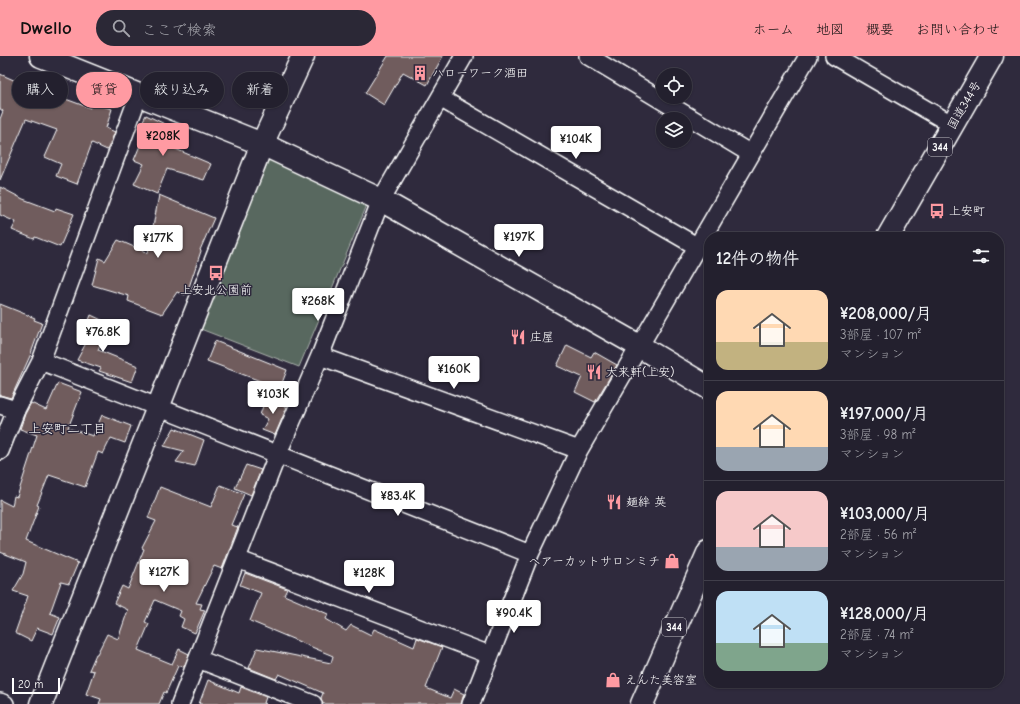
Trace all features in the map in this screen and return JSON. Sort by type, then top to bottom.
[{"type":"main road","points":[[41,56],[262,144],[381,200],[639,346],[704,385]]},
{"type":"main road","name":"国道344号","points":[[891,232],[992,56]]},
{"type":"main road","points":[[41,704],[262,144],[299,57]]},
{"type":"main road","name":"344","points":[[642,704],[704,562]]},
{"type":"street","points":[[180,704],[278,453],[320,356],[381,200],[464,56]]},
{"type":"street","points":[[588,56],[751,154]]},
{"type":"street","points":[[707,232],[808,56]]},
{"type":"street","points":[[834,56],[953,125]]},
{"type":"street","points":[[0,451],[8,408],[41,361],[139,94]]},
{"type":"street","points":[[440,98],[698,247]]},
{"type":"street","points":[[471,704],[530,554],[579,450],[704,236]]},
{"type":"street","points":[[320,356],[579,450]]},
{"type":"street","points":[[41,361],[278,453],[530,554]]},
{"type":"street","points":[[237,559],[490,655]]},
{"type":"street","points":[[198,658],[313,704]]},
{"type":"street","points":[[0,702],[5,704]]},
{"type":"green space","points":[[269,159],[367,205],[299,367],[198,328]]},
{"type":"building","points":[[388,56],[443,56],[427,85],[403,72],[384,105],[365,93]]},
{"type":"building","points":[[0,74],[12,79],[12,108],[68,108],[68,100],[76,103],[76,108],[109,108],[112,109],[106,128],[115,132],[107,150],[92,143],[77,184],[56,176],[61,164],[45,157],[57,130],[26,119],[0,180],[0,119],[3,111],[0,109]]},
{"type":"building","points":[[146,115],[173,128],[166,145],[211,164],[204,180],[167,169],[157,194],[134,184],[144,164],[134,160],[146,131],[139,128]]},
{"type":"building","points":[[0,187],[23,199],[55,211],[56,208],[74,214],[60,247],[12,230],[16,222],[0,215]]},
{"type":"building","points":[[159,195],[214,218],[200,250],[201,251],[189,287],[185,295],[177,292],[162,314],[128,301],[129,296],[92,285],[99,258],[105,261],[118,240],[148,253]]},
{"type":"building","points":[[0,304],[35,318],[34,320],[42,323],[30,356],[11,398],[0,395]]},
{"type":"building","points":[[91,315],[108,323],[98,350],[138,366],[132,382],[99,371],[101,368],[77,360],[86,343],[81,341]]},
{"type":"building","points":[[215,341],[287,370],[279,391],[263,382],[207,361]]},
{"type":"building","name":"大来軒(上安)","points":[[567,345],[591,357],[594,352],[617,365],[595,402],[575,392],[582,377],[557,366]]},
{"type":"building","points":[[58,383],[82,392],[68,428],[93,436],[102,415],[131,426],[125,443],[111,438],[103,454],[98,452],[85,487],[49,475],[37,505],[39,506],[26,541],[78,563],[69,584],[61,582],[50,613],[60,617],[53,634],[37,628],[31,641],[15,633],[28,596],[13,591],[23,574],[26,562],[0,552],[0,500],[12,506],[14,496],[17,497],[37,435],[20,429],[25,414],[31,403],[46,410]]},
{"type":"building","points":[[266,397],[287,407],[275,435],[262,430],[268,419],[260,415]]},
{"type":"building","points":[[174,428],[204,440],[195,466],[176,462],[184,451],[164,446]]},
{"type":"building","points":[[246,465],[261,470],[251,495],[235,488]]},
{"type":"building","points":[[220,485],[244,494],[231,525],[238,527],[222,569],[214,566],[196,603],[202,604],[200,609],[205,610],[195,633],[181,627],[184,619],[179,616],[181,611],[155,600],[145,622],[149,624],[138,650],[172,664],[179,649],[189,654],[184,667],[176,665],[178,666],[166,693],[164,692],[159,704],[99,704],[101,699],[86,694],[94,671],[89,670],[107,634],[118,639],[128,610],[114,603],[122,586],[128,589],[144,549],[142,548],[156,521],[148,518],[160,487],[211,507]]},
{"type":"building","points":[[245,573],[287,589],[284,595],[328,614],[326,619],[346,631],[351,625],[371,635],[374,629],[414,647],[417,638],[442,647],[426,688],[450,698],[454,689],[464,694],[461,704],[323,704],[321,698],[323,693],[279,674],[276,679],[249,668],[257,648],[331,663],[333,656],[250,621],[261,593],[240,585]]},
{"type":"building","points":[[208,680],[239,693],[241,687],[266,697],[264,703],[266,704],[199,704]]},
{"type":"place","name":"ハローワーク酒田","points":[[420,73]]},
{"type":"place","name":"上安町","points":[[937,211]]},
{"type":"place","name":"上安北公園前","points":[[216,273]]},
{"type":"place","name":"庄屋","points":[[518,337]]},
{"type":"place","name":"大来軒(上安)","points":[[594,372]]},
{"type":"place","name":"麺絆 英","points":[[614,502]]},
{"type":"place","name":"ヘアーカットサロンミチ","points":[[672,561]]},
{"type":"place","name":"えんた美容室","points":[[613,680]]},
{"type":"district","name":"上安町二丁目","points":[[67,428]]}]
